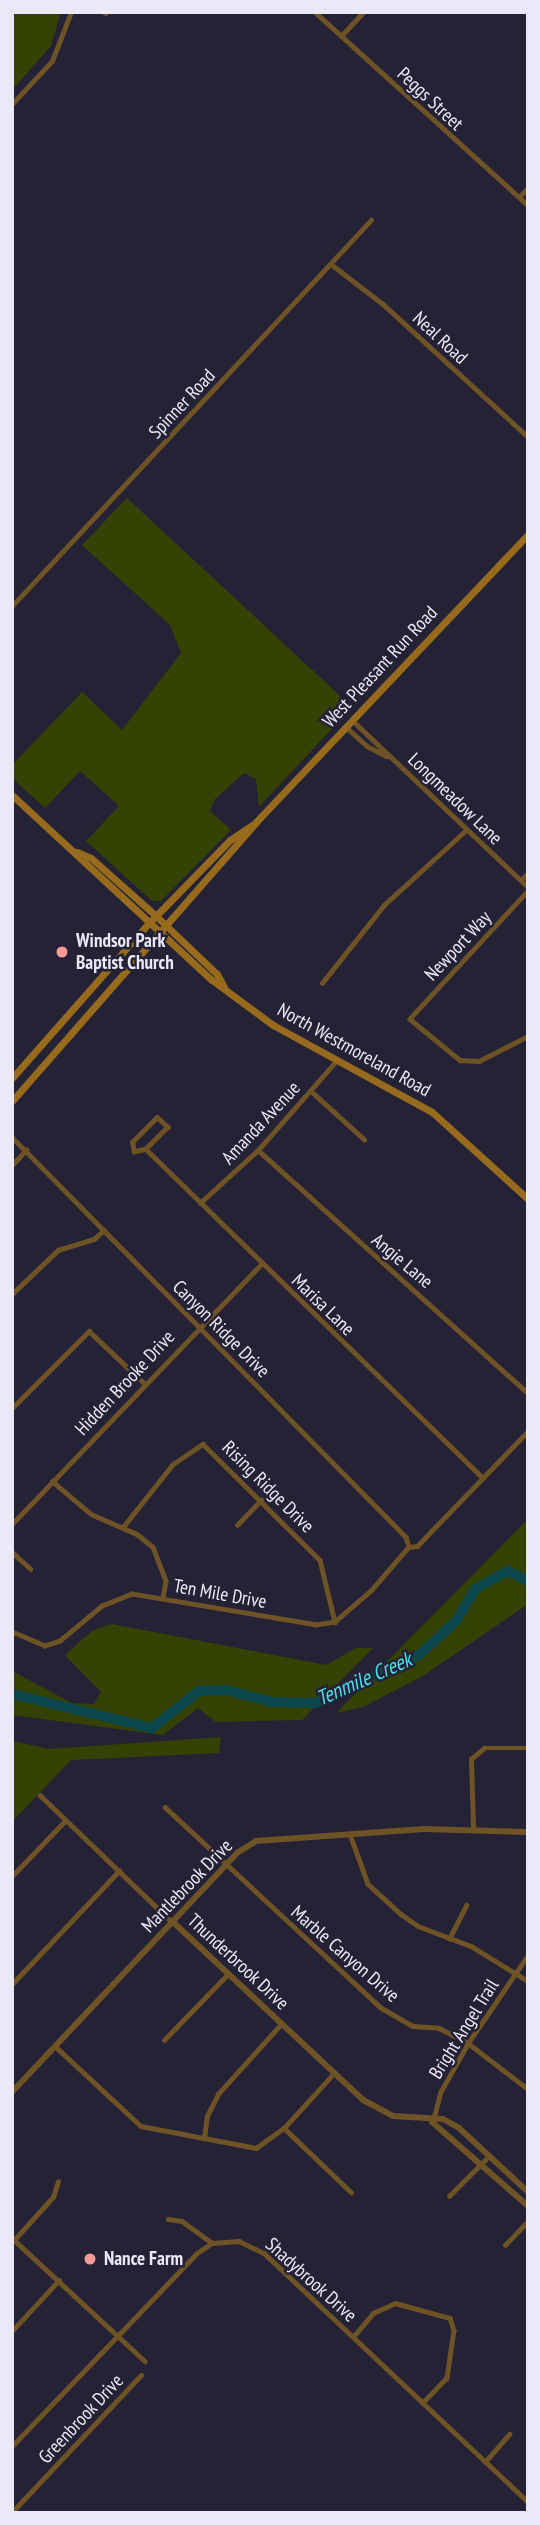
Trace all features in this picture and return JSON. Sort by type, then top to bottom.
[{"type":"main road","name":"West Pleasant Run Road","points":[[12,1101],[255,822],[528,534]]},
{"type":"main road","name":"North Westmoreland Road","points":[[12,795],[76,852],[158,933],[273,1025],[432,1112],[528,1199]]},
{"type":"main road","name":"West Pleasant Run Road","points":[[12,1077],[148,923],[230,840],[255,822]]},
{"type":"main road","name":"North Westmoreland Road","points":[[76,852],[91,858],[156,916],[217,974],[225,987]]},
{"type":"main road","points":[[86,995],[97,1004]]},
{"type":"street","points":[[12,104],[52,61],[71,12]]},
{"type":"street","name":"Peggs Street","points":[[315,12],[528,205]]},
{"type":"street","points":[[341,36],[363,12]]},
{"type":"street","points":[[519,197],[528,188]]},
{"type":"street","name":"Spinner Road","points":[[12,606],[371,220]]},
{"type":"street","name":"Neal Road","points":[[331,264],[374,296],[528,437]]},
{"type":"street","name":"Longmeadow Lane","points":[[349,723],[368,746],[394,760],[528,889]]},
{"type":"street","points":[[322,983],[384,905],[466,830]]},
{"type":"street","points":[[521,880],[528,873]]},
{"type":"street","name":"Newport Way","points":[[528,889],[410,1019],[460,1060],[487,1058],[528,1036]]},
{"type":"street","name":"Amanda Avenue","points":[[200,1203],[258,1150],[338,1059]]},
{"type":"street","points":[[311,1091],[364,1139]]},
{"type":"street","name":"Marisa Lane","points":[[157,1117],[165,1121],[168,1127],[146,1149],[134,1152],[132,1142],[150,1121],[157,1117]]},
{"type":"street","name":"Canyon Ridge Drive","points":[[12,1137],[409,1544]]},
{"type":"street","name":"Marisa Lane","points":[[146,1149],[483,1478]]},
{"type":"street","points":[[12,1166],[26,1150]]},
{"type":"street","name":"Angie Lane","points":[[258,1150],[528,1393]]},
{"type":"street","points":[[12,1294],[58,1250],[94,1239],[104,1230]]},
{"type":"street","name":"Hidden Brooke Drive","points":[[12,1524],[261,1264]]},
{"type":"street","points":[[12,1408],[82,1334],[95,1333],[145,1384]]},
{"type":"street","points":[[335,1622],[372,1590],[409,1544],[417,1546],[528,1431]]},
{"type":"street","name":"Rising Ridge Drive","points":[[123,1527],[173,1464],[198,1444],[210,1448],[320,1560],[335,1622]]},
{"type":"street","points":[[52,1481],[91,1514],[123,1527],[153,1547],[161,1560],[166,1581],[163,1598]]},
{"type":"street","points":[[237,1525],[261,1500]]},
{"type":"street","points":[[12,1552],[30,1569]]},
{"type":"street","name":"Ten Mile Drive","points":[[12,1632],[45,1646],[60,1641],[111,1600],[132,1594],[317,1625],[335,1622]]},
{"type":"street","points":[[474,1828],[471,1759],[484,1748],[528,1748]]},
{"type":"street","name":"Thunderbrook Drive","points":[[40,1795],[281,2024],[374,2108],[432,2122],[480,2161],[528,2206]]},
{"type":"street","name":"Marble Canyon Drive","points":[[165,1807],[380,2007],[413,2026],[439,2028],[468,2043],[528,2089]]},
{"type":"street","points":[[12,1876],[65,1821]]},
{"type":"street","name":"Mantlebrook Drive","points":[[12,2092],[226,1865],[256,1841],[474,1828],[528,1832]]},
{"type":"street","points":[[350,1834],[368,1884],[410,1920],[449,1939],[471,1946],[528,1982]]},
{"type":"street","points":[[12,1984],[119,1871]]},
{"type":"street","points":[[449,1939],[466,1905]]},
{"type":"street","name":"Bright Angel Trail","points":[[432,2122],[441,2091],[468,2043],[528,1955]]},
{"type":"street","points":[[164,2040],[228,1974]]},
{"type":"street","points":[[204,2139],[207,2116],[218,2094],[281,2024]]},
{"type":"street","points":[[56,2047],[141,2126],[256,2148],[284,2128],[334,2073]]},
{"type":"street","name":"Thunderbrook Drive","points":[[432,2122],[443,2119],[459,2128],[528,2192]]},
{"type":"street","points":[[284,2128],[351,2192]]},
{"type":"street","points":[[449,2196],[480,2161],[489,2156]]},
{"type":"street","points":[[13,2238],[53,2197],[58,2182]]},
{"type":"street","points":[[12,2446],[197,2253],[212,2243],[182,2221],[169,2219]]},
{"type":"street","points":[[505,2245],[528,2221]]},
{"type":"street","name":"Greenbrook Drive","points":[[13,2238],[145,2361]]},
{"type":"street","name":"Shadybrook Drive","points":[[212,2243],[248,2243],[353,2337],[528,2502]]},
{"type":"street","points":[[12,2331],[59,2280]]},
{"type":"street","points":[[353,2337],[373,2313],[395,2303],[450,2318],[454,2330],[447,2378],[422,2403]]},
{"type":"street","name":"Greenbrook Drive","points":[[12,2512],[141,2375]]},
{"type":"street","points":[[485,2462],[509,2434]]},
{"type":"green space","points":[[12,12],[61,12],[51,46],[12,90]]},
{"type":"green space","points":[[127,498],[352,707],[259,807],[256,779],[244,773],[215,799],[210,811],[231,830],[161,901],[152,901],[86,841],[119,806],[80,771],[45,808],[12,778],[12,765],[82,692],[122,730],[181,653],[170,625],[82,545]]},
{"type":"green space","points":[[528,1519],[528,1604],[423,1676],[363,1707],[336,1713]]},
{"type":"green space","points":[[112,1624],[326,1665],[356,1648],[373,1648],[302,1720],[216,1722],[198,1708],[163,1735],[12,1715],[12,1671],[72,1703],[94,1704],[101,1692],[65,1655],[92,1631]]},
{"type":"green space","points":[[221,1737],[219,1753],[71,1760],[12,1822],[12,1741],[49,1749]]},
{"type":"waterway","name":"Tenmile Creek","points":[[12,1694],[152,1728],[199,1691],[225,1690],[272,1702],[316,1703],[419,1655],[456,1621],[475,1589],[508,1571],[528,1581]]},
{"type":"place","name":"Windsor Park Baptist Church","points":[[62,952]]},
{"type":"place","name":"Nance Farm","points":[[90,2259]]}]
